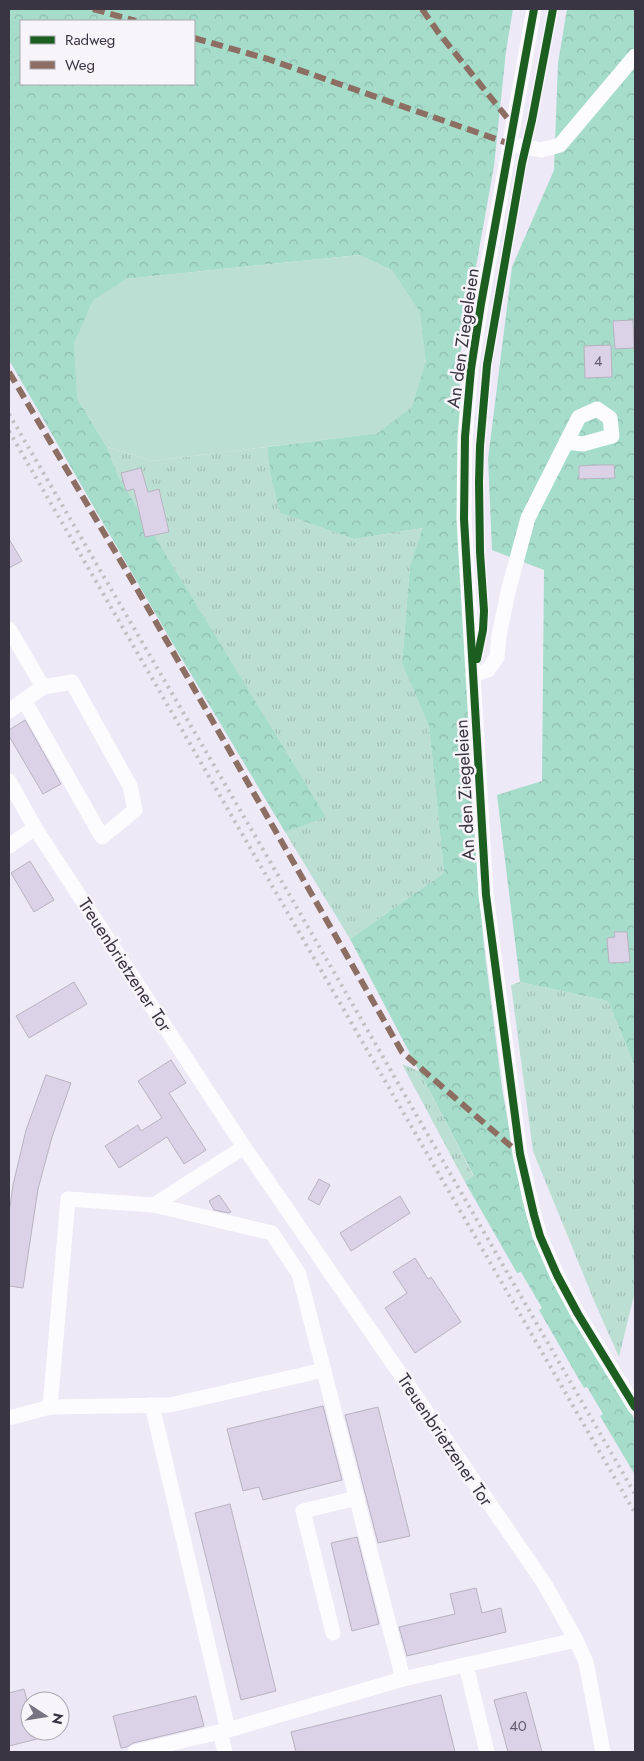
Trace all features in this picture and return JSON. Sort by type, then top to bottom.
[{"type":"street","name":"An den Ziegeleien","points":[[534,9],[474,350],[465,437],[464,519],[486,895],[512,1104],[527,1189],[540,1236],[557,1275],[578,1314],[635,1407]]},
{"type":"street","points":[[510,144],[542,150],[560,145],[635,56]]},
{"type":"street","points":[[473,675],[488,670],[497,657],[508,588],[528,518],[566,442]]},
{"type":"street","points":[[9,629],[43,687]]},
{"type":"street","points":[[9,711],[24,700],[43,687],[72,682],[130,786],[134,810],[102,837],[24,700]]},
{"type":"street","name":"Treuenbrietzener Tor","points":[[9,781],[36,828],[244,1147],[544,1583],[586,1662],[603,1752]]},
{"type":"street","points":[[9,846],[36,828]]},
{"type":"street","points":[[154,1206],[244,1147]]},
{"type":"street","points":[[50,1407],[68,1199],[154,1206],[272,1233],[298,1274],[404,1679]]},
{"type":"street","points":[[9,1418],[50,1407],[170,1405],[324,1370]]},
{"type":"street","points":[[152,1405],[224,1731],[225,1752]]},
{"type":"street","points":[[333,1633],[303,1511],[356,1498]]},
{"type":"street","points":[[135,1752],[224,1731],[404,1679],[576,1640]]},
{"type":"street","points":[[466,1665],[487,1752]]},
{"type":"green space","points":[[9,9],[513,9],[506,51],[494,166],[459,361],[472,806],[484,946],[502,1088],[522,1199],[530,1226],[583,1334],[635,1420],[635,1475],[600,1416],[603,1414],[587,1387],[584,1388],[539,1310],[542,1308],[521,1272],[517,1273],[465,1182],[474,1176],[350,939],[444,873],[429,726],[402,663],[410,565],[423,528],[354,539],[280,513],[267,447],[378,433],[393,271],[359,255],[126,279],[77,398],[107,447],[118,476],[326,817],[285,832],[173,644],[9,360]]},
{"type":"green space","points":[[567,9],[635,9],[635,1067],[608,1001],[520,982],[497,795],[542,781],[544,570],[492,550],[488,459],[512,267],[554,170],[558,63]]},
{"type":"green space","points":[[359,255],[393,271],[420,312],[426,361],[412,407],[378,433],[153,461],[107,447],[77,398],[74,343],[93,300],[126,279]]},
{"type":"green space","points":[[107,447],[153,461],[267,447],[280,513],[354,539],[424,528],[410,565],[402,662],[429,726],[444,873],[350,939],[285,832],[325,816],[118,476]]},
{"type":"green space","points":[[520,982],[608,1001],[635,1067],[635,1291],[619,1357],[533,1151],[511,985]]},
{"type":"green space","points":[[402,1064],[419,1071],[474,1177],[465,1182]]},
{"type":"building","points":[[633,320],[634,348],[615,349],[613,321]]},
{"type":"building","points":[[611,345],[612,377],[585,378],[584,346]]},
{"type":"building","points":[[614,465],[615,478],[579,479],[579,466]]},
{"type":"building","points":[[141,468],[148,492],[159,489],[169,532],[145,537],[134,489],[126,491],[121,473]]},
{"type":"building","points":[[9,539],[22,561],[9,568]]},
{"type":"building","points":[[25,720],[61,784],[43,794],[9,736],[9,730]]},
{"type":"building","points":[[30,861],[54,900],[34,912],[11,873]]},
{"type":"building","points":[[614,932],[627,932],[630,962],[609,963],[607,938],[615,937]]},
{"type":"building","points":[[74,982],[87,1004],[29,1038],[16,1016]]},
{"type":"building","points":[[171,1060],[186,1083],[169,1093],[206,1150],[184,1164],[167,1137],[119,1168],[105,1146],[138,1125],[141,1131],[162,1118],[138,1081]]},
{"type":"building","points":[[46,1075],[71,1083],[52,1137],[38,1189],[23,1288],[9,1286],[9,1214],[13,1185],[26,1130]]},
{"type":"building","points":[[319,1179],[330,1185],[319,1205],[308,1199]]},
{"type":"building","points":[[219,1195],[231,1212],[214,1210],[209,1201]]},
{"type":"building","points":[[400,1196],[410,1213],[351,1251],[340,1233]]},
{"type":"building","points":[[415,1258],[428,1279],[431,1277],[461,1322],[415,1353],[385,1308],[407,1293],[393,1272]]},
{"type":"building","points":[[323,1406],[342,1480],[263,1500],[259,1487],[243,1491],[227,1429]]},
{"type":"building","points":[[378,1407],[410,1536],[378,1543],[345,1415]]},
{"type":"building","points":[[230,1504],[276,1691],[241,1700],[195,1513]]},
{"type":"building","points":[[357,1537],[379,1624],[352,1631],[331,1543]]},
{"type":"building","points":[[476,1588],[482,1613],[501,1608],[506,1632],[407,1656],[399,1627],[455,1614],[450,1594]]},
{"type":"building","points":[[24,1689],[25,1691],[20,1691],[20,1741],[29,1741],[9,1746],[9,1693]]},
{"type":"building","points":[[526,1692],[542,1752],[508,1752],[494,1700]]},
{"type":"building","points":[[441,1695],[455,1752],[296,1752],[291,1732]]},
{"type":"building","points":[[196,1696],[204,1726],[133,1743],[121,1748],[113,1716]]},
{"type":"railway","points":[[9,414],[635,1494]]},
{"type":"railway","points":[[9,431],[635,1513]]},
{"type":"marked path","points":[[93,9],[132,20]]},
{"type":"marked path","points":[[422,9],[438,32],[513,125]]},
{"type":"marked path","points":[[195,38],[268,59],[510,144]]},
{"type":"marked path","points":[[9,372],[133,582],[402,1052],[520,1154]]},
{"type":"cycle path","points":[[534,9],[481,304],[471,369],[465,437],[464,519],[486,895],[520,1154],[540,1236],[557,1275],[578,1314],[635,1407]]},
{"type":"cycle path","points":[[477,659],[483,630],[484,611],[480,552],[479,482],[487,365],[522,163],[553,9]]}]
